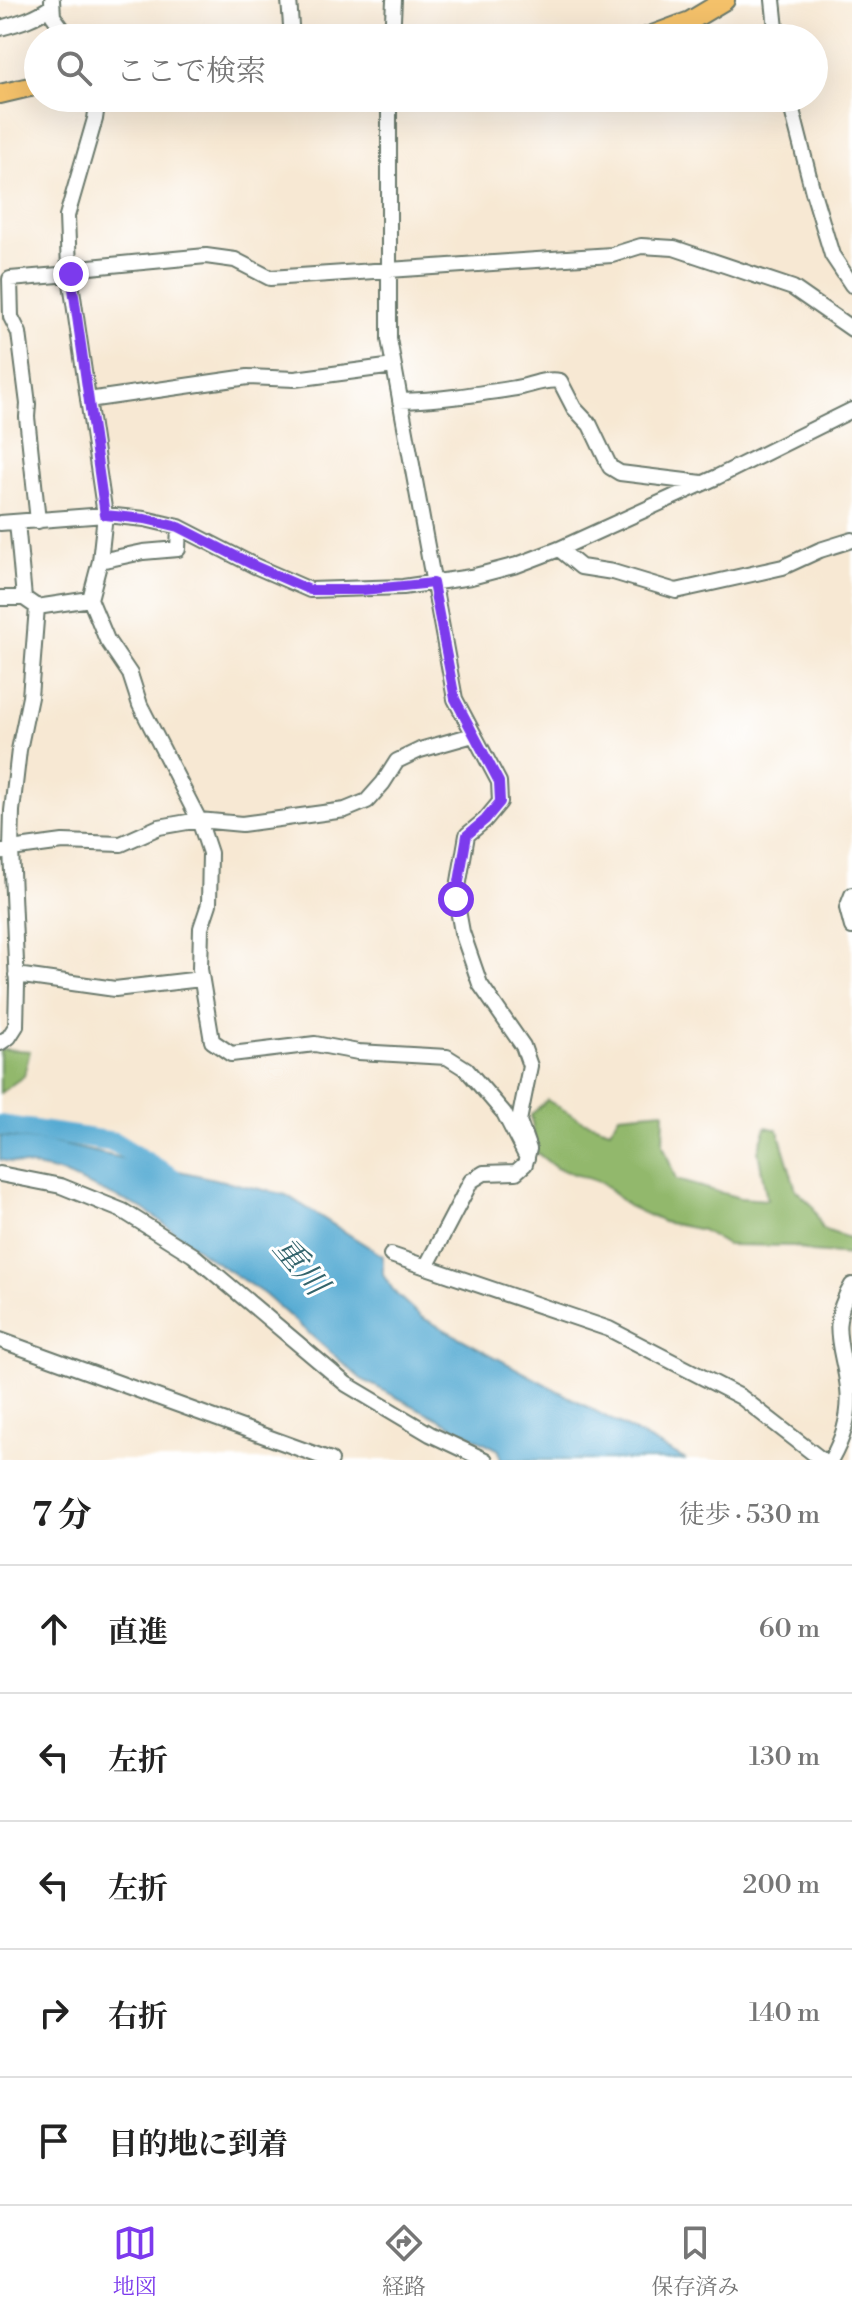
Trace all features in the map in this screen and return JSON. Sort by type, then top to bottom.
[{"type":"main road","points":[[682,24],[725,0]]},
{"type":"main road","points":[[0,94],[24,88]]},
{"type":"street","points":[[289,0],[291,24]]},
{"type":"street","points":[[393,24],[394,0]]},
{"type":"street","points":[[773,0],[776,24]]},
{"type":"street","points":[[0,28],[25,21],[52,3],[53,16],[59,24]]},
{"type":"street","points":[[95,112],[67,216],[70,272],[105,515],[100,561],[90,599],[107,640],[130,674],[140,705],[199,820],[210,853],[209,904],[201,928],[201,979],[212,1041],[231,1054],[315,1044],[358,1052],[447,1057],[466,1069],[504,1113],[527,1158]]},
{"type":"street","points":[[389,112],[389,339],[455,699],[499,782],[500,802],[467,835],[456,899],[462,932],[480,984],[523,1046],[530,1066],[519,1121],[529,1149],[525,1164],[516,1172],[484,1173],[471,1181],[426,1267]]},
{"type":"street","points":[[793,112],[832,255],[852,285]]},
{"type":"street","points":[[38,521],[28,404],[19,333],[11,317],[10,279],[206,256],[235,260],[270,278],[612,255],[641,246],[674,248],[793,288],[852,329]]},
{"type":"street","points":[[88,400],[248,377],[295,379],[394,366]]},
{"type":"street","points":[[400,401],[437,400],[551,379],[560,381],[574,408],[590,425],[610,467],[620,473],[703,483]]},
{"type":"street","points":[[0,523],[105,515],[145,519],[179,527],[310,590],[363,590],[433,583],[517,565],[559,549],[852,410]]},
{"type":"street","points":[[17,522],[24,598]]},
{"type":"street","points":[[100,561],[178,549],[179,527]]},
{"type":"street","points":[[559,549],[581,567],[613,572],[676,591],[783,567],[852,540]]},
{"type":"street","points":[[0,598],[24,598],[37,607],[90,599]]},
{"type":"street","points":[[0,1043],[9,1037],[16,1026],[16,975],[6,851],[19,750],[30,697],[37,607]]},
{"type":"street","points":[[6,851],[63,842],[121,844],[159,827],[199,820],[242,824],[345,810],[367,801],[397,761],[420,750],[473,735]]},
{"type":"street","points":[[852,895],[847,908],[852,927]]},
{"type":"street","points":[[16,975],[115,989],[201,979]]},
{"type":"street","points":[[0,1174],[61,1186],[123,1211],[193,1255],[346,1384],[430,1434],[485,1460]]},
{"type":"street","points":[[391,1255],[609,1329],[741,1397],[822,1460]]},
{"type":"street","points":[[831,1460],[846,1428],[848,1387],[838,1341],[840,1313],[852,1285]]},
{"type":"street","points":[[0,1340],[331,1460]]},
{"type":"green space","points":[[0,1050],[30,1051],[24,1076],[0,1093]]},
{"type":"green space","points":[[547,1100],[583,1121],[610,1130],[619,1115],[664,1111],[663,1144],[676,1180],[740,1198],[767,1200],[758,1151],[766,1127],[778,1130],[796,1190],[813,1206],[822,1229],[852,1239],[852,1255],[811,1252],[795,1246],[727,1245],[702,1230],[663,1222],[628,1206],[602,1183],[556,1168],[536,1152],[531,1115]]},
{"type":"water","points":[[0,1136],[46,1141],[286,1195],[383,1256],[383,1275],[396,1294],[421,1317],[686,1460],[501,1460],[499,1450],[361,1379],[264,1294],[144,1209],[59,1172],[0,1160]]},
{"type":"waterway","name":"重川","points":[[0,1125],[114,1142],[173,1178]]},
{"type":"route","points":[[71,274],[105,515],[145,519],[179,527],[310,590],[363,590],[433,583],[455,699],[499,782],[500,802],[467,835],[456,899]]}]
